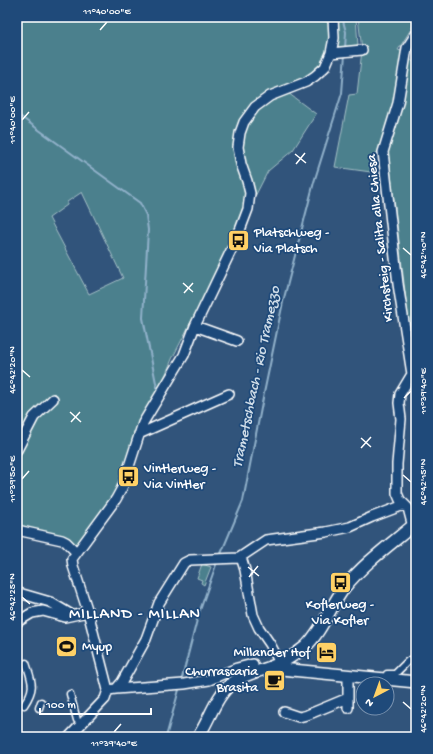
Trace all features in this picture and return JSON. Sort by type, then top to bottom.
[{"type":"street","points":[[112,689],[72,559],[116,499],[122,488],[143,423],[182,359],[195,326],[237,238],[248,209],[250,193],[241,164],[238,147],[240,133],[244,122],[254,107],[270,96],[295,87],[315,76],[325,66],[333,53],[333,17]]},
{"type":"street","name":"Kirchsteig - Salita alla Chiesa","points":[[415,527],[409,506],[400,500],[397,494],[397,464],[401,419],[399,403],[400,394],[412,374],[398,284],[383,152],[398,103],[408,48],[416,34]]},
{"type":"street","points":[[333,53],[359,51]]},
{"type":"street","points":[[195,326],[237,341]]},
{"type":"street","points":[[139,434],[229,394]]},
{"type":"street","points":[[17,450],[34,417],[53,399]]},
{"type":"street","points":[[69,737],[105,699],[112,689],[122,682],[140,652],[159,603],[184,563],[190,560],[241,557],[266,540],[326,532],[350,527],[372,517],[409,506]]},
{"type":"street","points":[[198,737],[217,700],[233,682],[269,668],[298,653],[314,637],[335,601],[358,573],[415,527]]},
{"type":"street","points":[[17,530],[62,540],[76,552]]},
{"type":"street","points":[[241,557],[246,570],[253,615],[280,663]]},
{"type":"street","points":[[19,593],[50,602],[72,615]]},
{"type":"street","points":[[17,622],[32,613],[43,611],[65,617],[88,612]]},
{"type":"street","points":[[298,653],[300,658],[300,670]]},
{"type":"street","points":[[386,674],[395,674],[408,661],[416,660]]},
{"type":"street","points":[[24,705],[31,695],[32,684],[26,663]]},
{"type":"street","points":[[112,689],[179,684],[209,680],[237,668],[253,664]]},
{"type":"street","points":[[269,668],[416,682]]},
{"type":"street","points":[[348,676],[348,708]]},
{"type":"street","points":[[70,694],[77,720]]},
{"type":"street","points":[[284,712],[299,717],[348,698]]},
{"type":"green space","points":[[17,17],[305,17],[327,22],[331,27],[328,53],[317,71],[288,93],[316,114],[293,150],[268,171],[172,359],[118,490],[77,545],[70,541],[17,527]],"holes":[[[82,192],[123,278],[89,294],[49,218],[67,205],[67,202]]]},
{"type":"green space","points":[[336,17],[356,17],[358,46],[335,48]]},
{"type":"green space","points":[[358,17],[416,17],[416,21],[398,50],[410,54],[411,60],[416,64],[416,368],[411,341],[388,150],[375,153],[371,172],[335,167],[349,95],[357,94],[362,50]]},
{"type":"green space","points":[[202,564],[211,567],[204,585],[201,583],[202,580],[197,578]]},
{"type":"waterway","name":"Trametschbach - Rio Tramezzo","points":[[342,17],[346,32],[345,49]]},
{"type":"waterway","name":"Trametschbach - Rio Tramezzo","points":[[220,556],[243,501],[283,302],[314,182],[342,93],[345,54]]},
{"type":"waterway","points":[[17,114],[140,203],[146,215],[148,230],[143,318],[157,388]]},
{"type":"waterway","name":"Trametschbach - Rio Tramezzo","points":[[181,682],[198,616],[217,562]]},
{"type":"waterway","name":"Trametschbach - Rio Tramezzo","points":[[166,737],[180,686]]},
{"type":"place","name":"Platschweg - Via Platsch","points":[[239,241]]},
{"type":"place","name":"Vintlerweg - Via Vintler","points":[[129,477]]},
{"type":"place","name":"Koflerweg - Via Kofler","points":[[340,583]]},
{"type":"place","name":"Myup","points":[[66,647]]},
{"type":"place","name":"Millander Hof","points":[[326,653]]},
{"type":"place","name":"Churrascaria Brasita","points":[[274,680]]},
{"type":"district","name":"MILLAND - MILLAN","points":[[135,615]]}]
